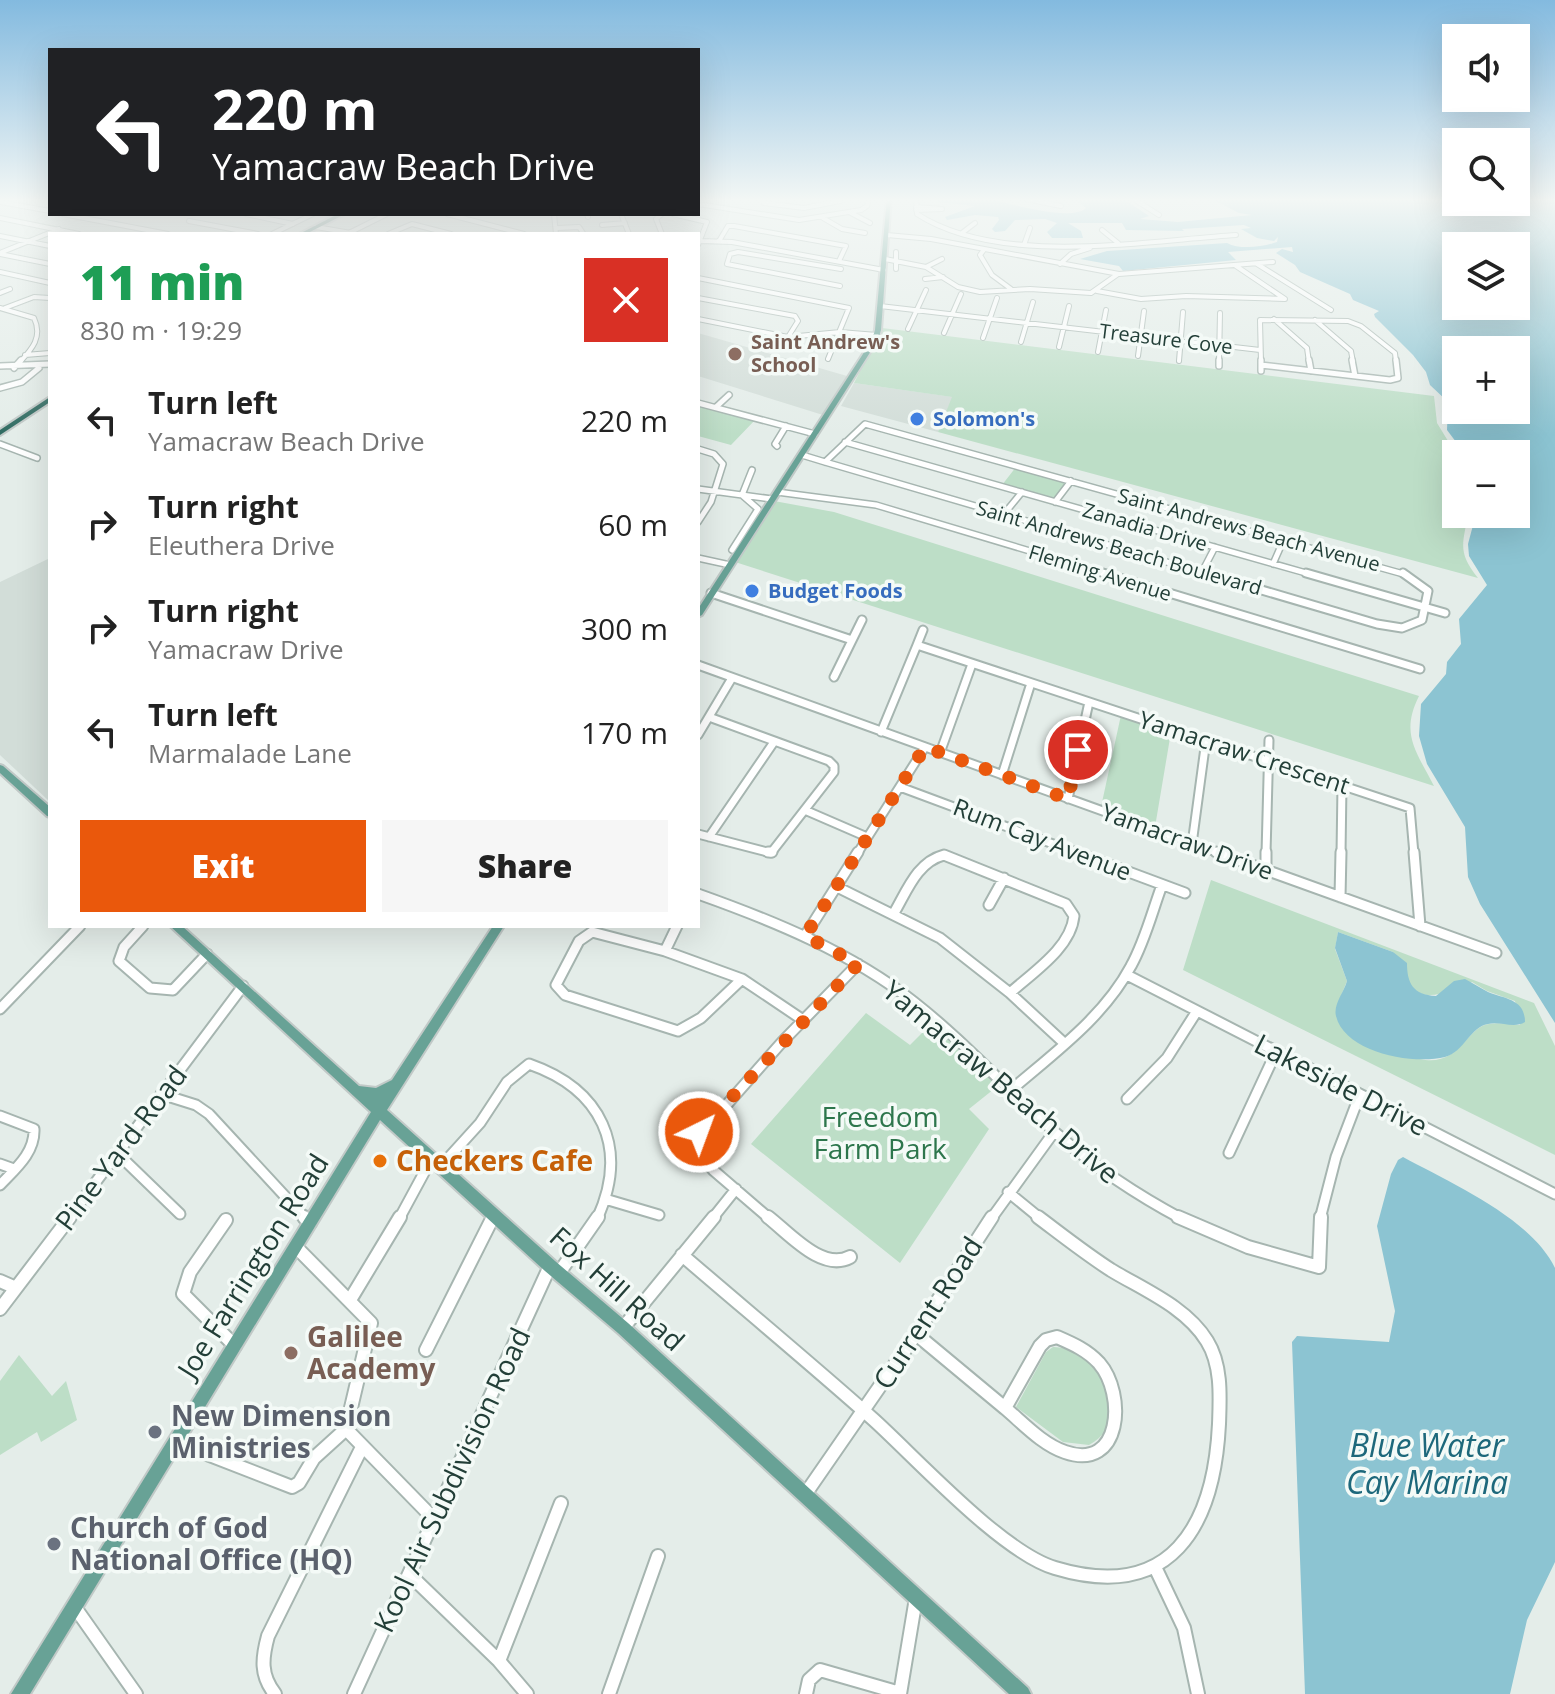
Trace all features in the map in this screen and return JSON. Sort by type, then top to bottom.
[{"type":"highway","points":[[0,433],[48,401]]},
{"type":"main road","points":[[700,612],[876,337],[883,277]]},
{"type":"main road","points":[[0,768],[48,811]]},
{"type":"main road","name":"Fox Hill Road","points":[[177,928],[554,1270],[623,1328],[1022,1694]]},
{"type":"main road","name":"Joe Farrington Road","points":[[20,1694],[379,1111],[498,928]]},
{"type":"main road","points":[[357,1090],[377,1094],[401,1077]]},
{"type":"main road","points":[[364,1136],[384,1124],[398,1127]]},
{"type":"street","points":[[23,277],[48,283]]},
{"type":"street","points":[[724,283],[732,277]]},
{"type":"street","points":[[780,277],[840,290],[841,277]]},
{"type":"street","points":[[943,277],[962,289],[973,291],[1097,291],[1141,299],[1285,299],[1253,277]]},
{"type":"street","points":[[925,279],[943,277]]},
{"type":"street","points":[[997,277],[1011,289]]},
{"type":"street","points":[[1045,290],[1048,277]]},
{"type":"street","points":[[1097,291],[1115,277]]},
{"type":"street","points":[[1278,277],[1331,310]]},
{"type":"street","points":[[700,278],[847,306],[850,310],[828,359]]},
{"type":"street","points":[[700,285],[707,280]]},
{"type":"street","points":[[1212,287],[1216,297]]},
{"type":"street","points":[[0,293],[10,289]]},
{"type":"street","points":[[908,329],[926,290]]},
{"type":"street","points":[[944,333],[961,294]]},
{"type":"street","points":[[2,308],[34,297],[48,298]]},
{"type":"street","points":[[700,298],[795,316],[798,321],[790,337],[793,346]]},
{"type":"street","points":[[983,338],[997,298]]},
{"type":"street","points":[[1021,342],[1033,302]]},
{"type":"street","name":"Treasure Cove","points":[[880,305],[1260,349]]},
{"type":"street","points":[[1059,347],[1069,306]]},
{"type":"street","points":[[2,308],[34,318],[40,326],[39,337],[15,367]]},
{"type":"street","points":[[1098,352],[1106,310]]},
{"type":"street","points":[[1138,356],[1144,311]]},
{"type":"street","points":[[1179,361],[1183,312]]},
{"type":"street","points":[[1219,366],[1220,313]]},
{"type":"street","points":[[700,319],[790,337],[839,333],[876,337]]},
{"type":"street","points":[[1274,319],[1307,348],[1311,371]]},
{"type":"street","points":[[1274,319],[1356,322],[1395,353],[1398,378],[1261,368],[1260,320],[1274,319]]},
{"type":"street","points":[[1315,320],[1351,351],[1355,376]]},
{"type":"street","points":[[25,355],[48,353]]},
{"type":"street","points":[[15,367],[48,366]]},
{"type":"street","points":[[0,367],[48,366]]},
{"type":"street","points":[[0,388],[22,382],[39,368]]},
{"type":"street","points":[[716,407],[729,395]]},
{"type":"street","points":[[700,403],[815,434]]},
{"type":"street","name":"Saint Andrews Beach Avenue","points":[[845,442],[865,424],[1284,539],[1407,575],[1426,588],[1425,607]]},
{"type":"street","points":[[777,446],[775,444],[786,426]]},
{"type":"street","points":[[825,462],[845,442]]},
{"type":"street","name":"Zanadia Drive","points":[[845,442],[1445,613]]},
{"type":"street","points":[[0,444],[37,458]]},
{"type":"street","points":[[700,450],[714,454],[722,461],[722,475],[700,518]]},
{"type":"street","name":"Saint Andrews Beach Boulevard","points":[[802,455],[1392,627],[1417,626],[1425,607]]},
{"type":"street","points":[[732,550],[758,509],[742,495],[752,470]]},
{"type":"street","points":[[1055,502],[1071,481]]},
{"type":"street","name":"Fleming Avenue","points":[[700,489],[876,505],[1420,669]]},
{"type":"street","points":[[1004,514],[1022,492]]},
{"type":"street","points":[[1273,564],[1284,539]]},
{"type":"street","points":[[1202,572],[1215,547]]},
{"type":"street","points":[[700,560],[729,567]]},
{"type":"street","points":[[711,593],[852,640]]},
{"type":"street","points":[[834,677],[862,620]]},
{"type":"street","points":[[881,732],[923,630]]},
{"type":"street","name":"Yamacraw Crescent","points":[[917,645],[1410,808],[1420,926]]},
{"type":"street","points":[[940,753],[972,664]]},
{"type":"street","name":"Yamacraw Drive","points":[[700,666],[1496,953]]},
{"type":"street","points":[[700,732],[732,678]]},
{"type":"street","points":[[1002,775],[1031,683]]},
{"type":"street","points":[[1068,799],[1089,702]]},
{"type":"street","points":[[700,835],[771,853],[807,811],[834,772],[834,766],[829,761],[709,717]]},
{"type":"street","points":[[1192,844],[1206,740]]},
{"type":"street","points":[[1266,870],[1269,740]]},
{"type":"street","points":[[709,837],[774,742]]},
{"type":"street","points":[[805,936],[925,747]]},
{"type":"street","points":[[1340,897],[1342,785]]},
{"type":"street","name":"Rum Cay Avenue","points":[[900,787],[1185,893]]},
{"type":"street","points":[[807,811],[867,837]]},
{"type":"street","points":[[894,913],[931,858],[944,855],[1056,897],[1074,912],[1075,921],[1042,963],[1010,993]]},
{"type":"street","points":[[989,905],[1004,878]]},
{"type":"street","points":[[1011,1090],[1064,1043],[1127,975],[1162,885]]},
{"type":"street","points":[[837,887],[940,938],[1010,993],[1064,1043]]},
{"type":"street","name":"Yamacraw Beach Drive","points":[[700,895],[805,936],[858,964],[913,1001],[1054,1132],[1102,1171],[1170,1214],[1232,1241],[1319,1267],[1318,1238],[1323,1202],[1360,1094]]},
{"type":"street","points":[[0,1009],[78,928]]},
{"type":"street","points":[[141,928],[124,947],[119,961],[142,984],[154,991],[173,990],[207,954]]},
{"type":"street","points":[[665,951],[676,928]]},
{"type":"street","points":[[742,979],[701,1018],[678,1031],[565,995],[557,988],[558,978],[579,941],[588,933],[665,951],[742,979],[803,1020]]},
{"type":"street","points":[[850,1257],[832,1263],[821,1258],[696,1154],[692,1144],[699,1132],[858,964]]},
{"type":"street","name":"Lakeside Drive","points":[[1127,975],[1555,1194]]},
{"type":"street","name":"Pine Yard Road","points":[[0,1309],[243,986]]},
{"type":"street","points":[[1127,1099],[1167,1058],[1197,1011]]},
{"type":"street","points":[[1229,1153],[1276,1052]]},
{"type":"street","points":[[350,1300],[436,1162],[467,1140],[515,1073],[529,1064],[573,1084],[589,1098],[597,1112],[609,1166],[605,1199],[659,1215]]},
{"type":"street","points":[[161,1094],[196,1105],[209,1114],[310,1223]]},
{"type":"street","points":[[0,1116],[34,1129],[34,1142],[0,1185]]},
{"type":"street","name":"Current Road","points":[[804,1496],[916,1334],[1008,1192],[1054,1132]]},
{"type":"street","points":[[117,1153],[180,1214]]},
{"type":"street","points":[[0,1164],[14,1169]]},
{"type":"street","points":[[623,1328],[736,1189]]},
{"type":"street","points":[[682,1255],[863,1411],[1006,1540],[1054,1568],[1075,1573],[1117,1575],[1155,1567],[1191,1535],[1204,1515],[1212,1491],[1219,1454],[1218,1377],[1214,1354],[1194,1324],[1098,1262],[1008,1192]]},
{"type":"street","name":"Kool Air Subdivision Road","points":[[354,1694],[554,1270],[598,1216],[605,1199]]},
{"type":"street","points":[[426,1350],[494,1215]]},
{"type":"street","points":[[226,1220],[197,1260],[183,1294],[235,1346]]},
{"type":"street","points":[[176,1442],[292,1487],[299,1483],[314,1458],[346,1429],[371,1323],[296,1247]]},
{"type":"street","points":[[0,1281],[16,1288]]},
{"type":"street","points":[[916,1334],[1005,1408],[1052,1445],[1085,1455],[1101,1447],[1112,1433],[1117,1414],[1115,1393],[1106,1372],[1086,1352],[1057,1337],[1046,1340],[1040,1346],[1005,1408]]},
{"type":"street","points":[[346,1429],[434,1519]]},
{"type":"street","points":[[275,1694],[263,1677],[261,1659],[268,1636],[362,1447]]},
{"type":"street","points":[[499,1661],[561,1503]]},
{"type":"street","points":[[609,1694],[658,1556]]},
{"type":"street","points":[[1155,1567],[1175,1601],[1189,1637],[1198,1694]]},
{"type":"street","points":[[409,1574],[499,1661],[527,1694]]},
{"type":"street","points":[[806,1694],[809,1680],[820,1670],[900,1693],[916,1598]]},
{"type":"street","points":[[74,1606],[136,1694]]},
{"type":"shaded area","name":"Saint Andrew's School","points":[[700,334],[847,376],[823,415],[700,377]]},
{"type":"shaded area","name":"Solomon's","points":[[854,383],[953,397],[938,432],[841,406]]},
{"type":"shaded area","points":[[48,559],[48,800],[0,755],[0,582]]},
{"type":"green space","points":[[882,328],[1434,396],[1437,423],[1447,440],[1442,440],[1442,528],[1465,528],[1464,554],[1478,578],[938,432],[952,397],[854,383]]},
{"type":"green space","points":[[700,405],[756,419],[731,445],[700,437]]},
{"type":"green space","points":[[1016,467],[1067,482],[1054,499],[1002,485]]},
{"type":"green space","points":[[774,501],[834,512],[1419,696],[1413,709],[1411,732],[1416,752],[1434,786],[735,562]]},
{"type":"green space","points":[[1121,715],[1171,732],[1155,827],[1101,807]]},
{"type":"green space","points":[[1211,880],[1534,1003],[1555,1046],[1555,1155],[1183,970]],"holes":[[[1338,932],[1393,952],[1411,987],[1417,992],[1441,994],[1472,982],[1515,1001],[1520,1025],[1496,1023],[1481,1027],[1444,1058],[1433,1060],[1413,1056],[1338,1003],[1347,981],[1335,949]]]},
{"type":"green space","name":"Freedom Farm Park","points":[[866,1013],[910,1045],[932,1023],[999,1085],[969,1109],[989,1129],[900,1263],[751,1144]]},
{"type":"green space","points":[[1053,1347],[1069,1350],[1084,1359],[1105,1387],[1110,1404],[1109,1420],[1103,1434],[1089,1445],[1063,1442],[1016,1407],[1046,1352]]},
{"type":"green space","points":[[19,1355],[52,1396],[66,1381],[77,1420],[41,1442],[37,1432],[0,1455],[0,1381]]},
{"type":"water","points":[[1311,277],[1442,277],[1442,320],[1530,320],[1530,277],[1555,277],[1555,1023],[1480,904],[1468,877],[1465,827],[1427,764],[1419,736],[1421,704],[1446,674],[1447,662],[1461,644],[1459,619],[1487,585],[1469,556],[1472,528],[1530,528],[1530,440],[1454,440],[1447,430],[1447,424],[1530,424],[1530,336],[1442,336],[1442,396],[1430,385],[1426,372],[1413,355],[1375,317],[1374,314],[1379,311],[1353,300],[1350,294]]},
{"type":"water","points":[[1338,932],[1393,952],[1407,963],[1410,982],[1422,993],[1436,996],[1454,981],[1465,979],[1518,1004],[1525,1022],[1482,1026],[1445,1057],[1399,1057],[1366,1047],[1342,1029],[1335,1012],[1347,981],[1335,948]]},
{"type":"water","name":"Blue Water Cay Marina","points":[[1403,1157],[1466,1190],[1509,1218],[1544,1250],[1555,1268],[1555,1562],[1527,1620],[1510,1694],[1305,1694],[1292,1342],[1297,1336],[1389,1342],[1395,1311],[1377,1226],[1391,1174]]},
{"type":"place","name":"Saint Andrew's School","points":[[735,354]]},
{"type":"place","name":"Solomon's","points":[[917,419]]},
{"type":"place","name":"Budget Foods","points":[[752,591]]},
{"type":"place","name":"Checkers Cafe","points":[[380,1161]]},
{"type":"place","name":"Galilee Academy","points":[[291,1353]]},
{"type":"place","name":"New Dimension Ministries","points":[[155,1432]]},
{"type":"place","name":"Church of God National Office (HQ)","points":[[54,1544]]},
{"type":"route","points":[[699,1132],[858,964],[805,936],[925,747],[1068,799],[1078,750]]}]
